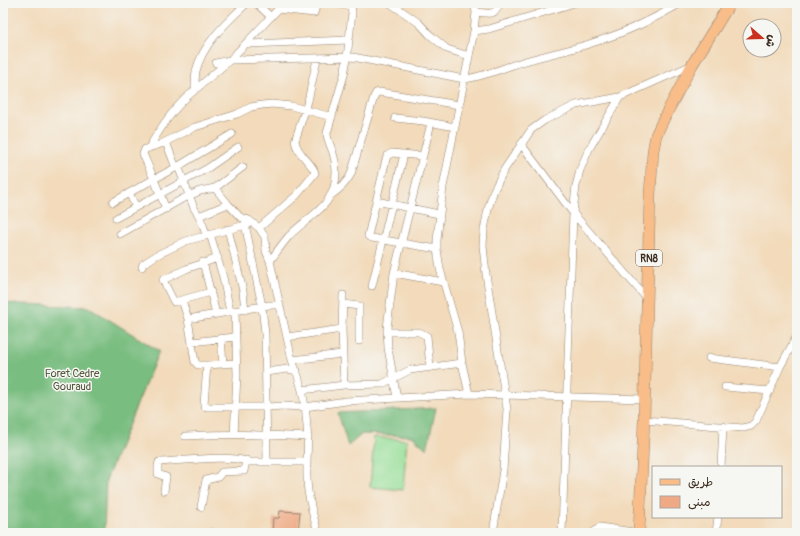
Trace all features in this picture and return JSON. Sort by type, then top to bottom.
[{"type":"main road","name":"RN8","points":[[639,533],[645,399],[650,194],[653,151],[656,135],[664,118],[692,65],[730,3]]},
{"type":"street","points":[[195,90],[196,71],[201,57],[209,43],[247,3]]},
{"type":"street","points":[[256,3],[271,17]]},
{"type":"street","points":[[149,148],[169,116],[188,95],[230,60],[284,3]]},
{"type":"street","points":[[278,9],[314,13],[317,3]]},
{"type":"street","points":[[270,261],[289,236],[318,213],[324,206],[334,186],[336,172],[333,152],[327,135],[344,75],[352,7],[334,3]]},
{"type":"street","points":[[390,3],[419,23],[430,35],[447,49],[469,56]]},
{"type":"street","points":[[469,394],[462,363],[458,332],[443,282],[436,249],[443,187],[474,31],[476,12],[474,3]]},
{"type":"street","points":[[476,12],[492,14],[498,10],[500,3]]},
{"type":"street","points":[[474,31],[490,29],[574,3]]},
{"type":"street","points":[[216,63],[230,60],[359,58],[464,80],[477,78],[519,63],[618,34],[658,16],[681,3]]},
{"type":"street","points":[[246,44],[349,40]]},
{"type":"street","points":[[142,267],[143,264],[174,246],[208,234],[245,224],[257,226],[297,195],[315,173],[315,170],[305,160],[296,146],[295,141],[308,100],[317,59]]},
{"type":"street","points":[[493,533],[503,470],[507,409],[483,246],[488,209],[494,190],[504,170],[531,130],[545,120],[576,105],[620,97],[692,65]]},
{"type":"street","points":[[330,196],[347,182],[351,174],[376,93],[459,105]]},
{"type":"street","points":[[562,533],[573,213],[576,186],[580,170],[592,143],[620,97]]},
{"type":"street","points":[[166,209],[143,154],[145,149],[166,142],[195,128],[237,114],[251,107],[272,104],[291,106],[332,117]]},
{"type":"street","points":[[395,118],[455,127]]},
{"type":"street","points":[[397,398],[388,348],[387,332],[394,273],[431,123]]},
{"type":"street","points":[[113,202],[177,167],[232,134]]},
{"type":"street","points":[[166,142],[218,258],[232,312],[236,363],[236,408],[234,435]]},
{"type":"street","points":[[521,144],[573,213],[648,300]]},
{"type":"street","points":[[116,218],[208,168],[238,147]]},
{"type":"street","points":[[422,156],[390,153],[387,156],[368,236],[401,244],[436,249]]},
{"type":"street","points":[[372,286],[404,154]]},
{"type":"street","points":[[120,234],[189,196],[200,191],[215,188],[243,167]]},
{"type":"street","points":[[215,188],[240,217],[257,226],[265,237],[266,251],[270,261],[292,360],[297,371],[302,390],[308,437],[308,490],[310,504],[318,533]]},
{"type":"street","points":[[129,193],[136,207]]},
{"type":"street","points":[[376,201],[439,214]]},
{"type":"street","points":[[199,216],[228,204]]},
{"type":"street","points":[[245,224],[262,306],[265,334],[267,462]]},
{"type":"street","points":[[228,229],[244,291],[245,310]]},
{"type":"street","points":[[211,292],[174,302],[163,280],[186,268],[218,258]]},
{"type":"street","points":[[203,262],[216,314]]},
{"type":"street","points":[[394,273],[443,282]]},
{"type":"street","points":[[343,295],[342,354],[344,385]]},
{"type":"street","points":[[182,300],[188,319],[196,364],[207,365],[236,363]]},
{"type":"street","points":[[343,304],[359,306],[359,341]]},
{"type":"street","points":[[188,319],[262,306],[279,305]]},
{"type":"street","points":[[287,337],[342,329]]},
{"type":"street","points":[[387,332],[419,332],[427,336],[430,367]]},
{"type":"street","points":[[644,420],[744,428],[754,424],[780,367],[797,336]]},
{"type":"street","points":[[192,342],[235,337]]},
{"type":"street","points":[[221,338],[223,364]]},
{"type":"street","points":[[292,360],[342,354]]},
{"type":"street","points":[[709,358],[780,367]]},
{"type":"street","points":[[302,390],[344,385],[382,384],[410,370],[462,363]]},
{"type":"street","points":[[207,365],[204,406],[208,407],[305,407],[346,401],[469,394],[567,398],[645,399]]},
{"type":"street","points":[[266,372],[288,369],[297,371]]},
{"type":"street","points":[[725,387],[770,391]]},
{"type":"street","points":[[721,466],[723,426]]},
{"type":"street","points":[[185,436],[267,435],[308,437]]},
{"type":"street","points":[[164,491],[166,477],[158,474],[159,462],[224,458],[246,460],[249,462],[308,462]]},
{"type":"street","points":[[201,507],[206,479],[218,477],[222,472],[244,471],[246,460]]},
{"type":"street","points":[[716,533],[718,518]]},
{"type":"street","points":[[593,533],[600,527],[639,533]]},
{"type":"green space","name":"Foret Cedre Gouraud","points":[[3,303],[89,307],[159,351],[106,480],[104,533],[3,533]]},
{"type":"green space","points":[[436,408],[427,449],[412,436],[362,434],[348,446],[338,413]]},
{"type":"green space","points":[[374,437],[407,440],[403,490],[370,487]]},
{"type":"building","points":[[280,511],[300,512],[298,533],[272,533],[273,518],[279,518]]}]
